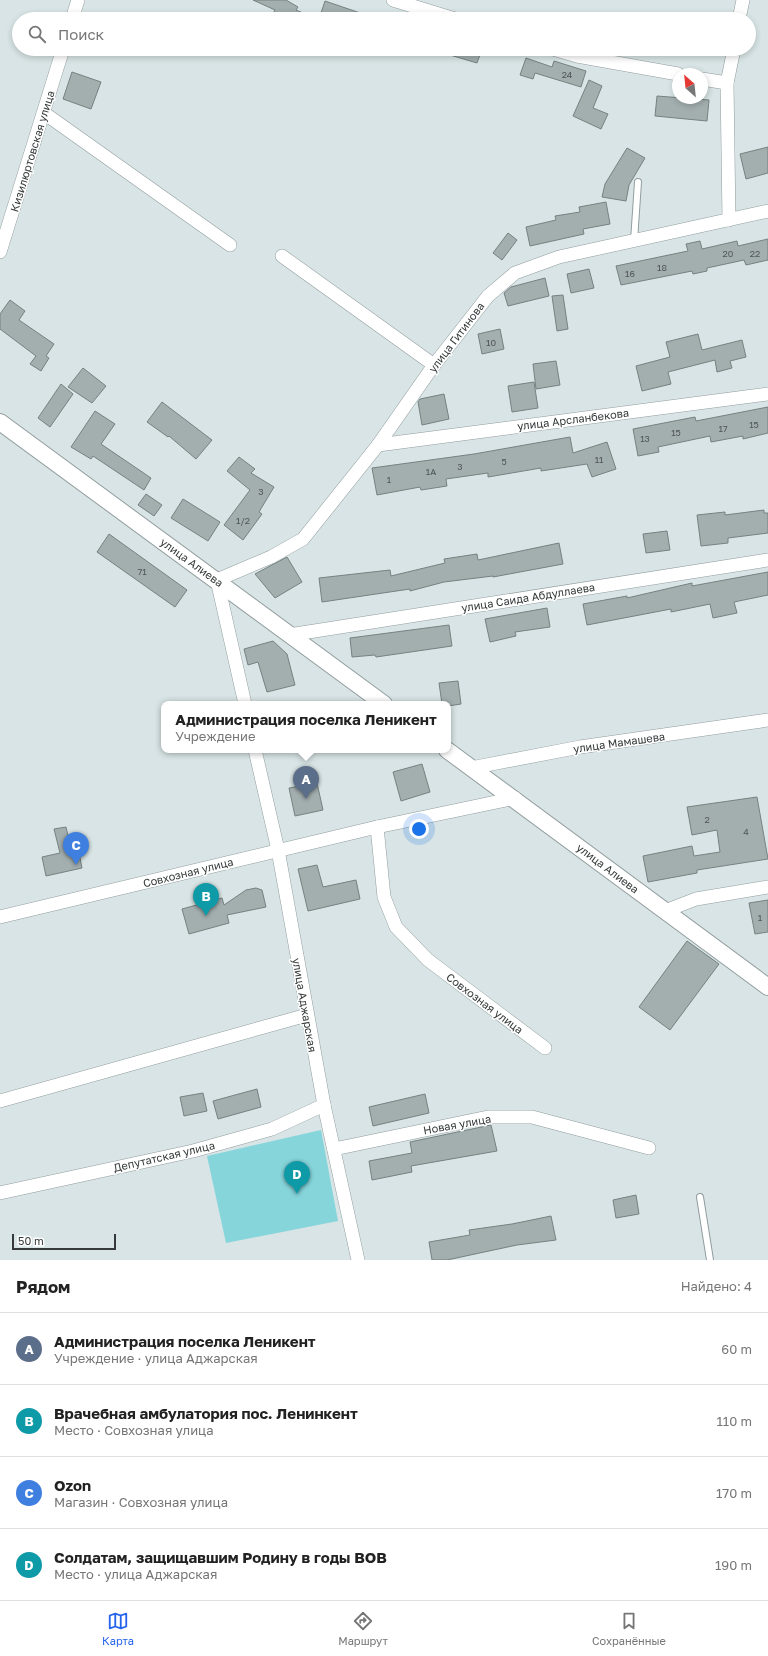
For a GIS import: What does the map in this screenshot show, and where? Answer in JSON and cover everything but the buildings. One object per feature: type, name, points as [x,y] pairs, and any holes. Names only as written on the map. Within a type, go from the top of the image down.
[{"type":"street","points":[[74,12],[78,0]]},
{"type":"street","points":[[393,0],[432,12]]},
{"type":"street","points":[[740,12],[743,0]]},
{"type":"street","name":"Кизилюртовская улица","points":[[0,252],[61,56]]},
{"type":"street","points":[[577,56],[672,73]]},
{"type":"street","points":[[729,220],[727,83],[733,56]]},
{"type":"street","points":[[708,80],[727,83]]},
{"type":"street","points":[[44,113],[230,245]]},
{"type":"street","name":"улица Гитинова","points":[[217,580],[271,557],[303,539],[378,445],[434,365],[488,296],[515,273],[559,257],[768,211]]},
{"type":"street","points":[[282,256],[434,365]]},
{"type":"street","name":"улица Арсланбекова","points":[[378,445],[768,394]]},
{"type":"street","name":"улица Алиева","points":[[0,422],[380,701]]},
{"type":"street","name":"улица Саида Абдуллаева","points":[[289,635],[768,560]]},
{"type":"street","points":[[217,580],[244,701]]},
{"type":"street","name":"улица Мамашева","points":[[471,768],[580,747],[768,720]]},
{"type":"street","name":"улица Аджарская","points":[[256,753],[278,850],[306,1015],[358,1260]]},
{"type":"street","name":"улица Алиева","points":[[451,753],[514,798],[768,987]]},
{"type":"street","name":"Совхозная улица","points":[[0,917],[376,827],[514,798]]},
{"type":"street","name":"Совхозная улица","points":[[376,827],[384,897],[396,927],[428,960],[545,1048]]},
{"type":"street","points":[[665,911],[696,899],[768,887]]},
{"type":"street","points":[[0,1101],[306,1015]]},
{"type":"street","name":"Депутатская улица","points":[[0,1193],[193,1151],[272,1129],[324,1105]]},
{"type":"street","name":"Новая улица","points":[[334,1149],[488,1117],[532,1117],[649,1148]]},
{"type":"lane","points":[[634,241],[638,182]]},
{"type":"lane","points":[[700,1197],[710,1260]]},
{"type":"shaded area","points":[[321,1130],[338,1221],[226,1243],[207,1156]]},
{"type":"place","name":"Администрация поселка Леникент","points":[[306,799]]},
{"type":"place","name":"Ozon","points":[[76,865]]},
{"type":"place","name":"Врачебная амбулатория пос. Ленинкент","points":[[206,916]]},
{"type":"place","name":"Солдатам, защищавшим Родину в годы ВОВ","points":[[297,1194]]}]
